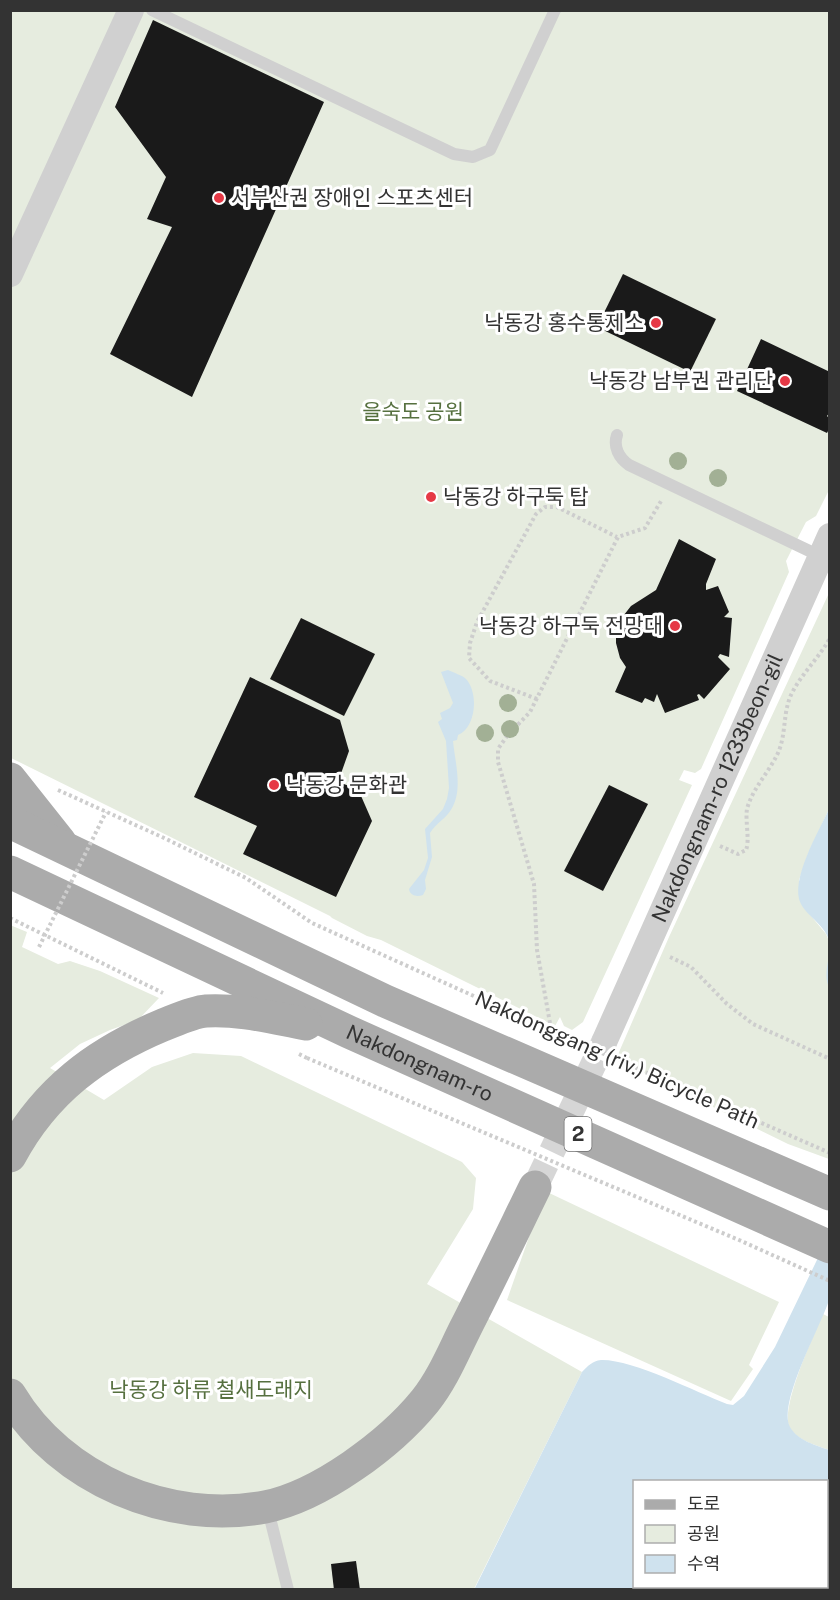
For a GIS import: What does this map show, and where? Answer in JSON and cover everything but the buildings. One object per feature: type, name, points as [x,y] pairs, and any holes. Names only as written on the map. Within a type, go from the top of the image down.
[{"type":"main road","points":[[10,779],[65,848]]},
{"type":"main road","name":"Nakdongnam-ro","points":[[10,822],[385,1001],[826,1193]]},
{"type":"main road","name":"Nakdongnam-ro","points":[[10,872],[349,1032],[818,1242]]},
{"type":"main road","points":[[10,1156],[32,1122],[66,1082],[130,1040],[169,1023],[203,1011],[234,1011],[349,1032]]},
{"type":"main road","points":[[10,1395],[25,1417],[54,1447],[88,1473],[118,1489],[152,1502],[217,1511],[267,1506],[310,1490],[356,1464],[376,1449],[426,1400],[448,1363],[535,1187]]},
{"type":"street","points":[[10,274],[131,10]]},
{"type":"street","name":"Nakdongnam-ro 1233beon-gil","points":[[605,1041],[825,546]]},
{"type":"lane","points":[[152,10],[454,154],[473,157],[490,150],[555,10]]},
{"type":"lane","points":[[618,435],[615,441],[620,458],[629,465],[670,485],[825,546]]},
{"type":"lane","points":[[267,1506],[288,1590]]},
{"type":"path","points":[[537,699],[490,681],[469,658],[470,643],[477,622],[536,514],[545,507],[557,507],[618,537],[645,528],[670,485]]},
{"type":"path","points":[[547,1029],[550,1023],[537,950],[534,884],[498,762],[498,749],[530,712],[618,537]]},
{"type":"path","points":[[698,836],[738,854],[746,850],[748,845],[747,809],[784,738],[786,713],[792,695],[830,638]]},
{"type":"path","name":"Nakdonggang (riv.) Bicycle Path","points":[[56,789],[246,878],[312,923],[404,966],[830,1153]]},
{"type":"path","points":[[39,946],[106,812]]},
{"type":"path","points":[[10,918],[170,996]]},
{"type":"path","points":[[648,945],[691,967],[727,1004],[753,1024],[830,1059]]},
{"type":"path","points":[[307,1058],[739,1240],[830,1281]]},
{"type":"green space","name":"을숙도 공원","points":[[11,11],[829,11],[829,490],[816,516],[806,522],[786,561],[789,572],[701,769],[695,773],[684,770],[679,780],[692,785],[583,1022],[572,1030],[564,1026],[560,1017],[555,1026],[381,940],[367,936],[11,758]]},
{"type":"green space","points":[[829,593],[829,809],[808,854],[799,880],[802,905],[826,934],[829,941],[829,1159],[788,1144],[616,1059],[669,937]]},
{"type":"green space","name":"낙동강 하류 철새도래지","points":[[10,925],[27,932],[22,947],[58,964],[70,961],[100,971],[159,998],[138,1020],[80,1044],[50,1068],[104,1100],[152,1067],[193,1053],[241,1056],[462,1162],[476,1178],[473,1209],[427,1284],[582,1372],[474,1589],[11,1589]]},
{"type":"green space","points":[[545,1191],[779,1302],[749,1365],[753,1369],[731,1401],[507,1300]]},
{"type":"green space","points":[[823,1314],[829,1317],[829,1450],[798,1436],[790,1428],[788,1419],[793,1389]]},
{"type":"water","points":[[448,670],[466,679],[470,685],[474,710],[469,725],[458,735],[457,740],[453,741],[458,784],[455,801],[450,812],[430,833],[432,857],[425,880],[426,889],[423,895],[416,896],[412,895],[409,889],[424,870],[428,858],[425,829],[443,809],[449,788],[446,741],[438,722],[442,719],[440,713],[450,708],[453,703],[441,672]]},
{"type":"water","points":[[829,809],[829,941],[821,926],[801,904],[798,894],[807,856]]},
{"type":"water","points":[[829,955],[829,987],[826,976]]},
{"type":"water","points":[[829,1235],[831,1278],[829,1300],[795,1384],[789,1401],[788,1416],[793,1432],[808,1442],[829,1450],[829,1589],[474,1590],[582,1372],[590,1364],[601,1360],[629,1365],[727,1404],[733,1405],[744,1396],[775,1347]]},
{"type":"tunnel","points":[[535,1187],[605,1040]]},
{"type":"place","name":"서부산권 장애인 스포츠센터","points":[[219,198]]},
{"type":"place","name":"낙동강 홍수통제소","points":[[656,323]]},
{"type":"place","name":"낙동강 남부권 관리단","points":[[785,381]]},
{"type":"place","name":"낙동강 하구둑 탑","points":[[431,497]]},
{"type":"place","name":"낙동강 하구둑 전망대","points":[[675,626]]},
{"type":"place","name":"낙동강 문화관","points":[[274,785]]}]
